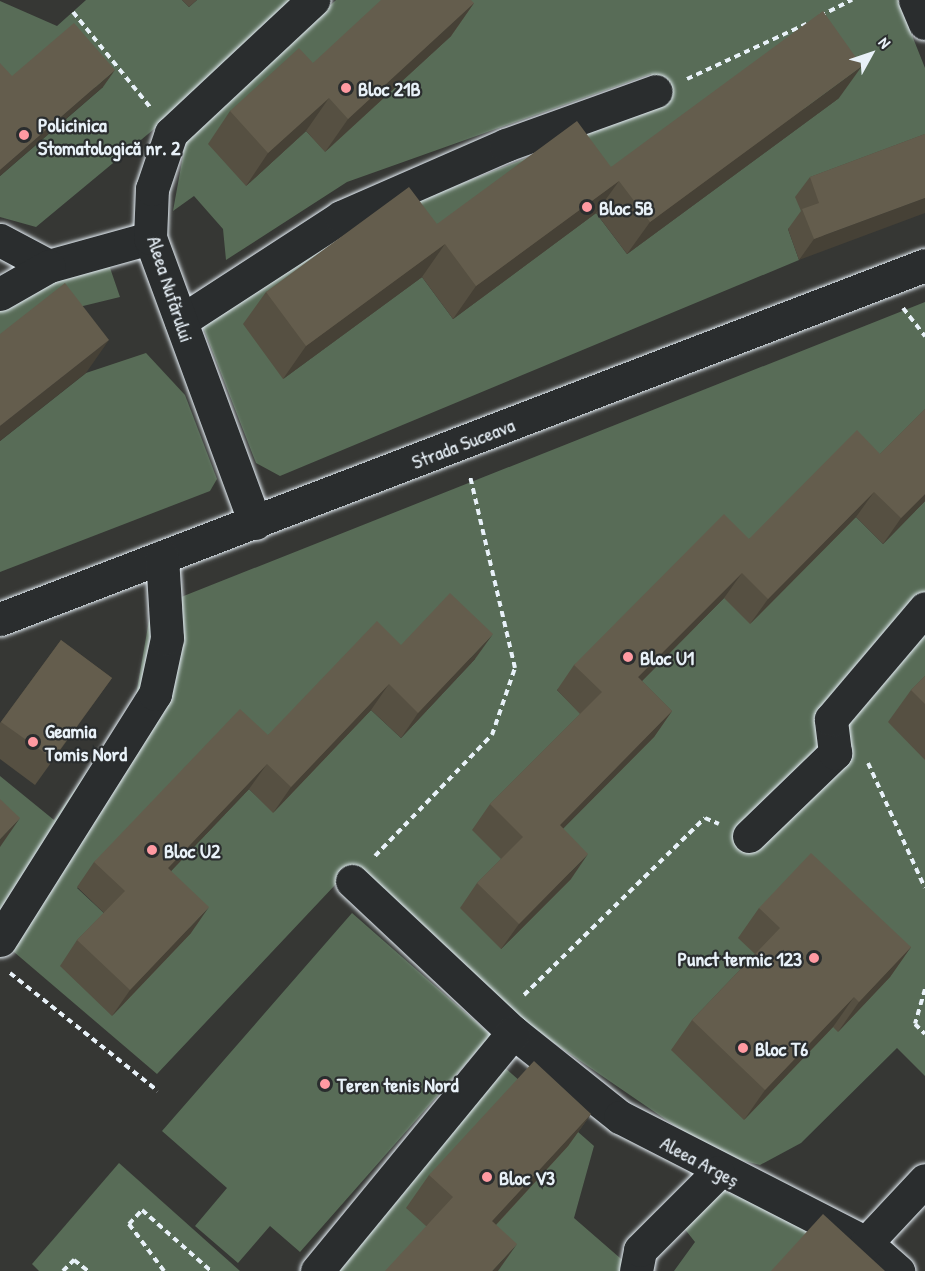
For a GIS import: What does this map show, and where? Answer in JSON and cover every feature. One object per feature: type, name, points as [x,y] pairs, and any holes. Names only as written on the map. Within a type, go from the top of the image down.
[{"type":"street","name":"Aleea Nufărului","points":[[255,523],[150,238],[152,189],[171,133],[313,0]]},
{"type":"street","points":[[181,321],[341,217],[506,145],[656,91]]},
{"type":"street","points":[[0,294],[49,266],[150,238]]},
{"type":"street","points":[[0,240],[49,266]]},
{"type":"street","name":"Strada Suceava","points":[[0,618],[255,523],[925,265]]},
{"type":"street","points":[[0,940],[155,694],[167,639],[162,557]]},
{"type":"street","points":[[748,836],[835,753],[831,719],[925,608]]},
{"type":"street","name":"Aleea Argeș","points":[[352,881],[506,1025],[620,1117],[718,1172],[866,1243],[898,1271]]},
{"type":"street","points":[[317,1271],[506,1025]]},
{"type":"street","points":[[636,1271],[640,1250],[718,1172]]},
{"type":"street","points":[[866,1243],[925,1180]]},
{"type":"path","points":[[656,91],[727,64],[852,0]]},
{"type":"path","points":[[73,12],[171,133]]},
{"type":"path","points":[[899,305],[925,336]]},
{"type":"path","points":[[352,881],[492,735],[515,668],[469,474]]},
{"type":"path","points":[[831,719],[865,757],[925,888]]},
{"type":"path","points":[[506,1025],[705,818],[748,836]]},
{"type":"path","points":[[0,965],[158,1091]]},
{"type":"path","points":[[925,989],[915,1024],[925,1034]]},
{"type":"path","points":[[164,1271],[129,1224],[142,1210],[211,1271]]},
{"type":"path","points":[[63,1271],[74,1260],[88,1271]]},
{"type":"green space","points":[[86,0],[182,0],[189,7],[197,0],[296,0],[171,115],[36,227],[0,217],[0,176],[103,87],[0,93],[0,1],[57,26]]},
{"type":"green space","points":[[336,0],[394,0],[246,186],[306,131],[325,151],[451,36],[419,0],[898,0],[925,68],[925,149],[788,229],[799,260],[280,476],[256,463],[201,322],[348,228],[659,106],[651,74],[347,182],[226,260],[223,229],[194,196],[173,211],[186,139]],"holes":[[[839,98],[627,254],[596,213],[453,319],[422,277],[283,379],[414,257],[588,200]]]},
{"type":"green space","points":[[108,262],[120,297],[42,316],[0,349],[0,304],[41,280]]},
{"type":"green space","points":[[925,302],[925,444],[732,565],[557,690],[584,717],[473,830],[505,862],[501,949],[570,879],[542,850],[620,703],[724,598],[856,517],[883,544],[925,501],[925,1076],[897,1048],[801,1143],[760,1165],[716,1154],[516,1017],[352,867],[157,1074],[0,940],[0,776],[54,820],[135,701],[151,609]],"holes":[[[475,659],[401,738],[371,710],[273,812],[249,789],[150,893],[107,916],[77,888],[383,670]]]},
{"type":"green space","points":[[146,353],[185,395],[217,479],[210,491],[0,572],[0,441],[86,373]]},
{"type":"green space","name":"Teren tenis Nord","points":[[352,913],[491,1035],[300,1252],[270,1226],[238,1263],[195,1226],[227,1188],[162,1131]]},
{"type":"green space","points":[[503,1066],[594,1146],[574,1218],[635,1271],[488,1271],[430,1230],[392,1271],[337,1271]]},
{"type":"green space","points":[[119,1163],[240,1271],[39,1271],[32,1264]]},
{"type":"green space","points":[[707,1182],[862,1253],[780,1271],[674,1271],[695,1242],[676,1218]]},
{"type":"building","name":"Bloc 21B","points":[[381,0],[471,0],[474,3],[348,119],[329,98],[268,153],[230,111],[299,48],[313,63]]},
{"type":"building","name":"Bloc 5B","points":[[823,11],[862,66],[650,222],[619,181],[476,286],[445,244],[306,346],[266,292],[409,187],[437,224],[577,121],[611,167]]},
{"type":"building","name":"Policinica Stomatologică nr. 2","points":[[74,23],[115,70],[0,170],[0,63],[12,76]]},
{"type":"building","points":[[925,134],[925,198],[814,239],[802,209],[819,203],[810,177]]},
{"type":"building","points":[[65,283],[109,340],[0,426],[0,334]]},
{"type":"building","name":"Bloc U1","points":[[925,409],[925,494],[901,518],[874,492],[768,599],[742,573],[638,677],[672,711],[560,825],[588,854],[519,924],[477,883],[523,837],[490,804],[602,692],[574,665],[724,514],[749,539],[857,430],[880,454]]},
{"type":"building","name":"Bloc U2","points":[[450,593],[493,634],[418,713],[389,684],[291,787],[267,764],[168,868],[209,907],[130,990],[77,940],[125,891],[94,862],[240,709],[268,735],[377,621],[401,645]]},
{"type":"building","name":"Geamia Tomis Nord","points":[[61,640],[112,678],[53,759],[1,722]]},
{"type":"building","points":[[925,676],[925,704],[911,690]]},
{"type":"building","points":[[0,799],[20,818],[0,839]]},
{"type":"building","points":[[811,853],[911,947],[859,1002],[854,997],[765,1090],[692,1020],[780,928],[759,908]]},
{"type":"building","name":"Bloc V3","points":[[534,1061],[591,1114],[492,1221],[517,1244],[492,1271],[385,1271],[453,1197],[429,1175]]},
{"type":"building","points":[[823,1214],[885,1271],[771,1271]]},
{"type":"place","name":"Bloc 21B","points":[[346,88]]},
{"type":"place","name":"Policinica Stomatologică nr. 2","points":[[24,135]]},
{"type":"place","name":"Bloc 5B","points":[[587,207]]},
{"type":"place","name":"Bloc U1","points":[[628,657]]},
{"type":"place","name":"Geamia Tomis Nord","points":[[33,742]]},
{"type":"place","name":"Bloc U2","points":[[152,850]]},
{"type":"place","name":"Punct termic 123","points":[[814,958]]},
{"type":"place","name":"Bloc T6","points":[[743,1048]]},
{"type":"place","name":"Teren tenis Nord","points":[[325,1084]]},
{"type":"place","name":"Bloc V3","points":[[487,1177]]}]
